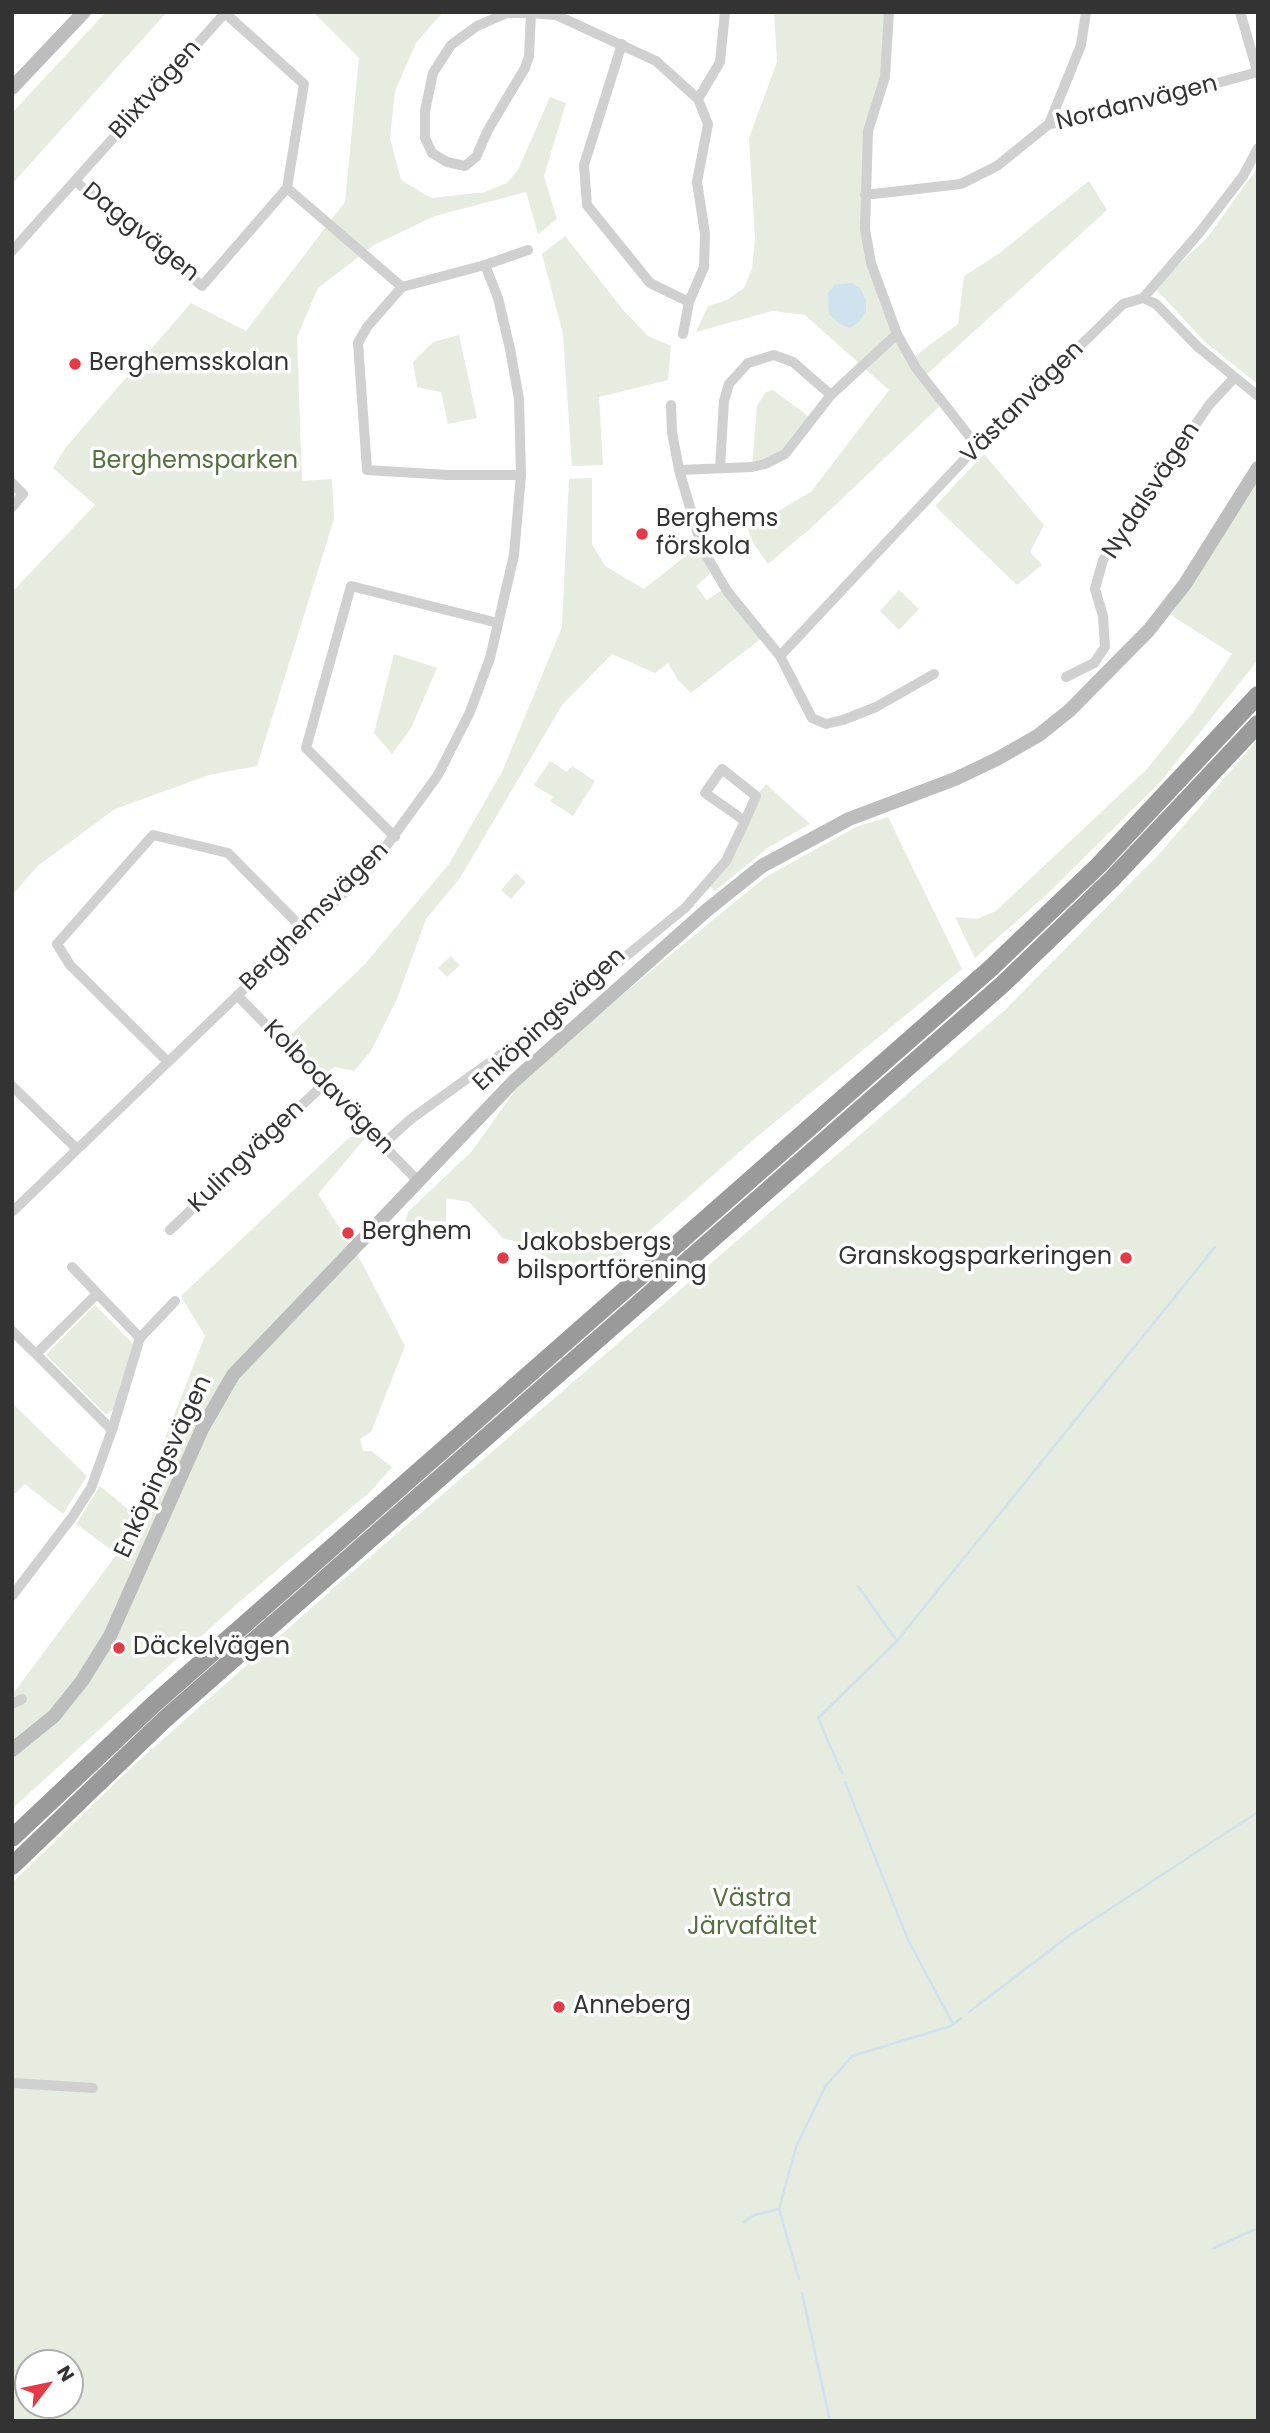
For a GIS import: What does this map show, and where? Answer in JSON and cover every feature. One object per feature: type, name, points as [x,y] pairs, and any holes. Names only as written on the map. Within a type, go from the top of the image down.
[{"type":"highway","points":[[12,1838],[154,1704],[990,968],[1099,865],[1258,695]]},
{"type":"highway","points":[[12,1866],[165,1719],[1003,984],[1112,879],[1258,724]]},
{"type":"street","points":[[12,88],[84,12]]},
{"type":"street","points":[[698,99],[720,62],[725,12]]},
{"type":"street","points":[[889,12],[886,76],[868,131],[864,229],[871,263],[897,334],[916,368],[977,446]]},
{"type":"street","points":[[1049,124],[1081,44],[1086,12]]},
{"type":"street","points":[[1240,12],[1258,73]]},
{"type":"street","name":"Blixtvägen","points":[[12,251],[225,13],[304,84],[287,188]]},
{"type":"street","points":[[531,13],[529,56],[525,68],[488,130],[477,157],[465,166],[447,162],[432,153],[425,138],[425,111],[433,73],[452,45],[477,26],[507,13],[531,13],[556,13],[656,61],[698,99],[709,131],[696,182],[705,234],[704,267],[689,302],[683,334]]},
{"type":"street","points":[[622,44],[584,165],[587,205],[650,284],[689,302]]},
{"type":"street","name":"Nordanvägen","points":[[865,195],[961,184],[997,166],[1049,124],[1081,120],[1258,73]]},
{"type":"street","name":"Västanvägen","points":[[780,656],[977,446],[1123,304],[1143,298],[1200,232],[1243,176],[1258,148]]},
{"type":"street","name":"Daggvägen","points":[[75,181],[202,286],[287,188]]},
{"type":"street","points":[[287,188],[402,287]]},
{"type":"street","points":[[521,475],[447,475],[367,470],[358,343],[367,327],[402,287],[485,265],[528,250]]},
{"type":"street","name":"Berghemsvägen","points":[[12,1212],[370,867],[395,837],[438,775],[470,712],[491,658],[514,555],[521,475],[519,399],[498,298],[485,265]]},
{"type":"street","points":[[1143,298],[1156,304],[1234,378],[1258,396]]},
{"type":"street","points":[[679,470],[765,464],[785,454],[831,395],[897,334]]},
{"type":"street","points":[[720,468],[724,401],[729,384],[748,363],[774,355],[793,362],[831,395]]},
{"type":"street","name":"Nydalsvägen","points":[[1066,677],[1094,663],[1105,647],[1103,616],[1095,589],[1103,560],[1209,405],[1234,378]]},
{"type":"street","points":[[671,405],[672,432],[679,470],[702,548],[714,571],[780,656],[812,719],[826,724],[876,707],[934,674]]},
{"type":"street","name":"Enköpingsvägen","points":[[12,1750],[54,1716],[82,1681],[110,1636],[202,1429],[233,1375],[514,1081],[707,910],[762,866],[849,819],[955,779],[997,759],[1039,735],[1070,710],[1149,630],[1178,593],[1258,468]]},
{"type":"street","points":[[12,482],[23,494],[12,507]]},
{"type":"street","points":[[395,837],[306,748],[351,586],[498,623]]},
{"type":"street","points":[[383,1144],[411,1119],[543,1024],[685,908],[726,861],[745,821],[756,796],[722,769],[705,793],[745,821]]},
{"type":"street","points":[[168,1062],[70,965],[57,944],[153,835],[228,853],[304,930]]},
{"type":"street","name":"Kolbodavägen","points":[[237,995],[419,1182]]},
{"type":"street","name":"Kulingvägen","points":[[170,1230],[324,1084]]},
{"type":"street","points":[[12,1086],[77,1149]]},
{"type":"street","points":[[72,1267],[140,1338]]},
{"type":"street","points":[[36,1354],[97,1294]]},
{"type":"street","points":[[12,1596],[91,1488],[140,1338],[175,1301]]},
{"type":"street","points":[[12,1331],[112,1430]]},
{"type":"street","points":[[12,2082],[93,2088]]},
{"type":"green space","points":[[106,12],[167,12],[12,184],[12,113]]},
{"type":"green space","name":"Berghemsparken","points":[[313,12],[443,12],[416,43],[395,91],[390,138],[401,180],[431,198],[485,192],[507,183],[518,170],[550,97],[566,103],[544,176],[557,219],[538,234],[526,192],[435,216],[374,245],[318,288],[297,337],[302,481],[332,479],[334,519],[257,766],[209,775],[115,809],[39,865],[12,895],[12,592],[95,505],[53,468],[66,447],[191,303],[246,331],[345,202],[359,58]]},
{"type":"green space","points":[[774,12],[889,12],[885,77],[868,132],[865,195],[871,263],[911,359],[958,324],[964,276],[997,255],[1089,181],[1107,210],[924,377],[944,402],[812,527],[768,564],[753,543],[744,519],[778,511],[811,492],[889,390],[805,315],[772,311],[696,332],[708,306],[727,300],[744,288],[752,269],[755,239],[749,138],[777,62]]},
{"type":"green space","points":[[1258,167],[1258,384],[1206,343],[1154,287],[1207,238]]},
{"type":"green space","points":[[565,236],[624,311],[648,336],[671,346],[668,380],[599,397],[603,465],[572,466],[563,334],[542,254]]},
{"type":"green space","points":[[459,335],[477,418],[448,424],[441,392],[417,387],[413,362],[433,342]]},
{"type":"green space","points":[[773,390],[812,419],[785,454],[752,467],[757,406],[766,392]]},
{"type":"green space","points":[[984,454],[1044,525],[1030,552],[1042,565],[1017,585],[935,506]]},
{"type":"green space","points":[[592,478],[592,544],[605,566],[644,589],[697,547],[711,573],[696,586],[707,600],[725,588],[763,637],[691,693],[678,680],[668,663],[655,673],[612,654],[562,705],[460,878],[426,919],[397,999],[371,1051],[354,1071],[335,1067],[323,1075],[287,1038],[365,964],[449,864],[502,772],[562,627],[569,479]]},
{"type":"green space","points":[[1258,482],[1258,660],[1161,781],[1045,896],[975,958],[955,917],[977,919],[996,911],[1147,769],[1194,711],[1232,654],[1171,615]]},
{"type":"green space","points":[[899,590],[919,609],[899,630],[880,611]]},
{"type":"green space","points":[[394,654],[437,668],[411,728],[392,754],[374,733]]},
{"type":"green space","name":"Västra Järvafältet","points":[[1258,739],[1258,2421],[12,2421],[12,1883],[134,1765],[335,1587],[1005,1010],[1161,852]]},
{"type":"green space","points":[[550,761],[567,772],[572,766],[595,781],[573,816],[550,801],[553,797],[534,785]]},
{"type":"green space","points":[[766,784],[810,824],[769,847],[715,891],[707,883],[726,861],[756,796]]},
{"type":"green space","points":[[888,817],[962,969],[753,1140],[621,1256],[563,1267],[521,1243],[503,1238],[469,1202],[446,1198],[446,1222],[421,1220],[407,1235],[403,1230],[408,1212],[472,1151],[519,1085],[594,1018],[764,878],[856,827]]},
{"type":"green space","points":[[516,873],[526,882],[511,899],[501,890]]},
{"type":"green space","points":[[451,956],[460,965],[447,977],[438,968]]},
{"type":"green space","points":[[350,1137],[366,1137],[318,1194],[362,1263],[405,1346],[371,1432],[360,1439],[363,1451],[371,1451],[392,1467],[371,1491],[239,1602],[12,1809],[12,1711],[16,1707],[12,1695],[117,1554],[76,1524],[100,1486],[135,1515],[205,1336],[181,1296]]},
{"type":"green space","points":[[95,1305],[134,1345],[115,1408],[106,1415],[46,1355]]},
{"type":"green space","points":[[12,1403],[87,1476],[63,1514],[25,1484],[12,1496]]},
{"type":"water","points":[[851,283],[860,288],[866,300],[866,311],[859,322],[850,328],[840,324],[829,314],[828,293],[835,285]]},
{"type":"waterway","points":[[897,1641],[1215,1247]]},
{"type":"waterway","points":[[842,1773],[818,1718],[897,1641],[858,1586]]},
{"type":"waterway","points":[[845,1782],[908,1940],[953,2024]]},
{"type":"waterway","points":[[969,2012],[1070,1935],[1258,1812]]},
{"type":"waterway","points":[[799,2279],[779,2209],[796,2147],[825,2087],[852,2056],[951,2026],[961,2018]]},
{"type":"waterway","points":[[744,2222],[754,2215],[779,2209]]},
{"type":"waterway","points":[[1214,2248],[1258,2228]]},
{"type":"waterway","points":[[802,2293],[830,2421]]},
{"type":"place","name":"Berghemsskolan","points":[[75,364]]},
{"type":"place","name":"Berghems förskola","points":[[642,534]]},
{"type":"place","name":"Berghem","points":[[348,1233]]},
{"type":"place","name":"Jakobsbergs bilsportförening","points":[[503,1258]]},
{"type":"place","name":"Granskogsparkeringen","points":[[1126,1258]]},
{"type":"place","name":"Däckelvägen","points":[[119,1648]]},
{"type":"place","name":"Anneberg","points":[[559,2007]]}]
